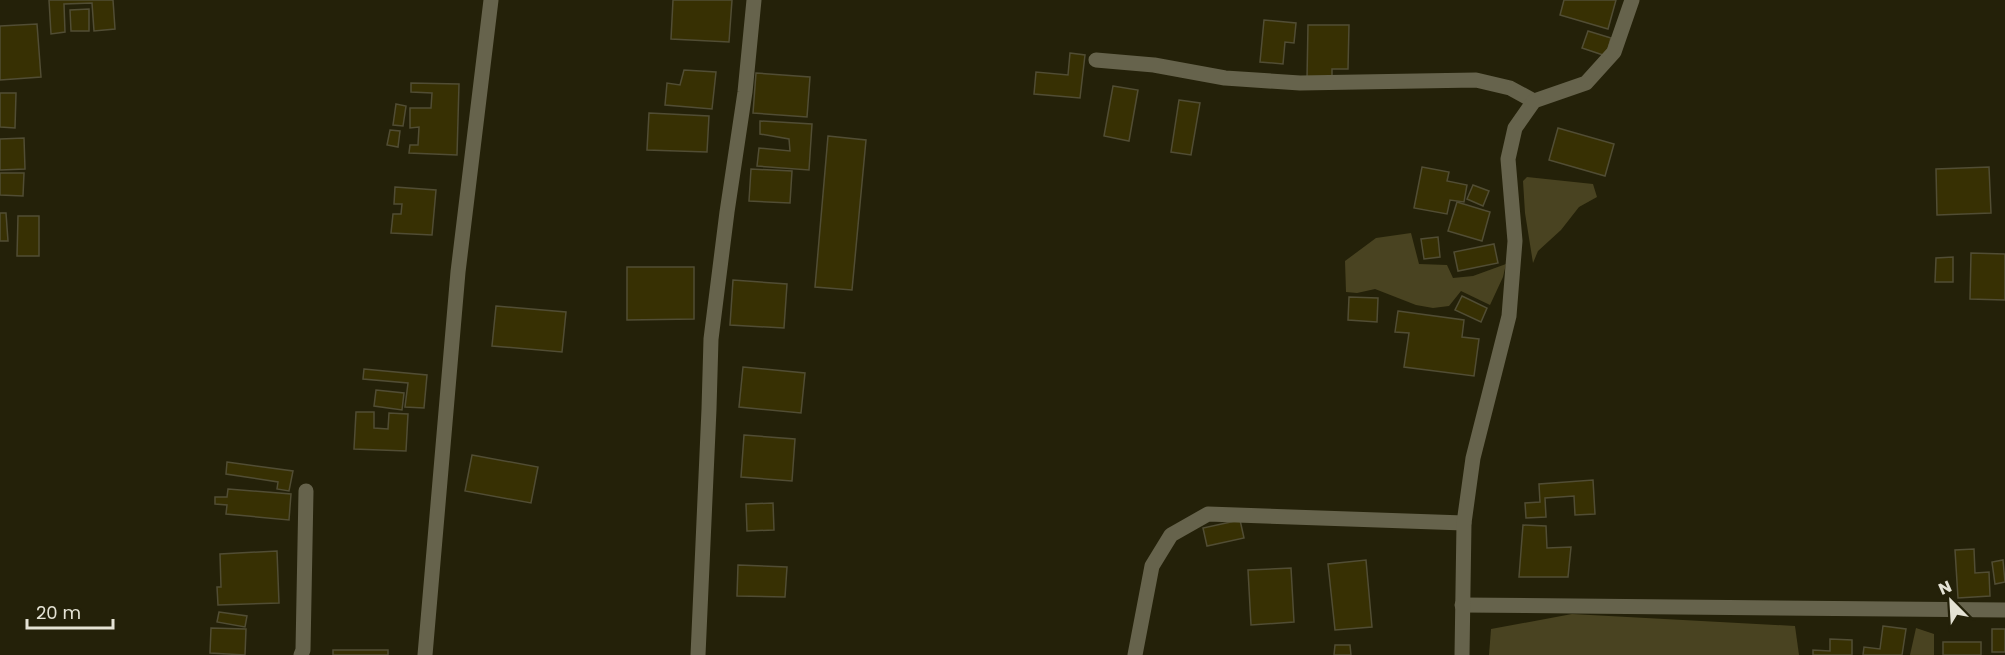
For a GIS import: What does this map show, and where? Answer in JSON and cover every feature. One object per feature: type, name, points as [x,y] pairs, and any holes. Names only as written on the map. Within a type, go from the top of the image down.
[{"type":"street","points":[[424,655],[458,272],[491,0]]},
{"type":"street","points":[[698,655],[711,339],[745,92],[754,0]]},
{"type":"street","points":[[1462,655],[1464,524],[1473,458],[1509,316],[1515,241],[1508,159],[1515,128],[1534,101],[1586,82],[1614,52],[1632,0]]},
{"type":"street","points":[[1096,60],[1155,65],[1225,78],[1300,83],[1476,80],[1510,88],[1534,101]]},
{"type":"street","points":[[301,655],[303,650],[306,491]]},
{"type":"street","points":[[1135,655],[1152,566],[1171,535],[1208,514],[1464,524]]},
{"type":"street","points":[[1462,605],[2005,610]]},
{"type":"shaded area","points":[[1527,177],[1593,184],[1597,197],[1579,207],[1561,230],[1538,251],[1533,263],[1525,213],[1523,181]]},
{"type":"shaded area","points":[[1411,233],[1419,264],[1447,265],[1453,278],[1473,276],[1506,264],[1503,277],[1490,305],[1461,291],[1449,306],[1433,308],[1416,305],[1375,289],[1357,293],[1346,292],[1345,261],[1376,238]]},
{"type":"shaded area","points":[[1572,614],[1795,626],[1799,655],[1489,655],[1491,629]]},
{"type":"shaded area","points":[[1916,628],[1934,634],[1934,655],[1910,655]]},
{"type":"building","points":[[49,0],[113,0],[115,29],[94,31],[92,3],[64,4],[65,32],[51,34]]},
{"type":"building","points":[[673,0],[732,0],[729,42],[671,39]]},
{"type":"building","points":[[1564,0],[1616,0],[1608,29],[1560,15]]},
{"type":"building","points":[[89,9],[89,31],[71,31],[70,10]]},
{"type":"building","points":[[1264,20],[1296,23],[1294,43],[1285,42],[1283,64],[1260,62]]},
{"type":"building","points":[[37,24],[41,77],[0,80],[0,26]]},
{"type":"building","points":[[1308,25],[1349,25],[1348,69],[1332,69],[1332,79],[1307,79]]},
{"type":"building","points":[[1588,31],[1611,38],[1606,56],[1582,48]]},
{"type":"building","points":[[1070,53],[1085,55],[1080,98],[1034,94],[1036,72],[1068,75]]},
{"type":"building","points":[[684,70],[716,72],[712,109],[665,105],[667,83],[680,85]]},
{"type":"building","points":[[756,73],[810,77],[807,117],[753,113]]},
{"type":"building","points":[[411,83],[459,84],[457,155],[409,153],[410,145],[418,145],[419,127],[410,128],[410,108],[431,108],[432,93],[411,92]]},
{"type":"building","points":[[1113,86],[1138,90],[1129,141],[1104,136]]},
{"type":"building","points":[[0,93],[16,93],[15,128],[0,127]]},
{"type":"building","points":[[1179,100],[1200,103],[1191,155],[1171,152]]},
{"type":"building","points":[[396,104],[406,106],[403,126],[393,125]]},
{"type":"building","points":[[649,113],[709,116],[707,152],[647,150]]},
{"type":"building","points":[[760,121],[812,124],[809,170],[757,166],[759,148],[790,151],[789,139],[760,134]]},
{"type":"building","points":[[1558,128],[1614,144],[1605,176],[1549,160]]},
{"type":"building","points":[[390,130],[400,131],[398,147],[387,145]]},
{"type":"building","points":[[828,136],[866,140],[852,290],[815,287]]},
{"type":"building","points":[[24,138],[25,169],[0,170],[0,139]]},
{"type":"building","points":[[1422,167],[1449,172],[1447,181],[1467,185],[1464,202],[1450,200],[1447,214],[1414,208]]},
{"type":"building","points":[[1989,167],[1991,213],[1937,215],[1936,169]]},
{"type":"building","points":[[751,169],[792,171],[790,203],[749,201]]},
{"type":"building","points":[[0,173],[24,173],[23,196],[0,195]]},
{"type":"building","points":[[1473,185],[1489,191],[1483,206],[1467,199]]},
{"type":"building","points":[[395,187],[436,190],[432,235],[391,233],[393,214],[401,214],[402,204],[394,204]]},
{"type":"building","points":[[1457,202],[1490,212],[1482,241],[1448,231]]},
{"type":"building","points":[[0,213],[6,213],[8,241],[0,241]]},
{"type":"building","points":[[18,216],[39,216],[39,256],[17,256]]},
{"type":"building","points":[[1438,237],[1440,257],[1424,259],[1421,239]]},
{"type":"building","points":[[1494,244],[1498,263],[1458,271],[1454,252]]},
{"type":"building","points":[[1971,253],[2005,254],[2005,300],[1970,299]]},
{"type":"building","points":[[1953,257],[1953,282],[1935,282],[1936,258]]},
{"type":"building","points":[[627,267],[694,267],[694,319],[627,320]]},
{"type":"building","points":[[733,280],[787,284],[784,328],[730,325]]},
{"type":"building","points":[[1462,296],[1487,308],[1481,322],[1455,310]]},
{"type":"building","points":[[1349,297],[1378,298],[1377,322],[1348,320]]},
{"type":"building","points":[[496,306],[566,312],[562,352],[492,346]]},
{"type":"building","points":[[1398,311],[1464,320],[1462,337],[1479,339],[1474,376],[1404,367],[1409,333],[1395,332]]},
{"type":"building","points":[[743,367],[805,373],[801,413],[739,407]]},
{"type":"building","points":[[364,369],[427,375],[424,408],[405,407],[408,383],[363,379]]},
{"type":"building","points":[[376,390],[404,393],[402,410],[374,406]]},
{"type":"building","points":[[356,412],[374,412],[374,428],[388,429],[389,413],[408,414],[406,451],[354,449]]},
{"type":"building","points":[[744,435],[795,439],[792,481],[741,477]]},
{"type":"building","points":[[472,455],[538,467],[531,503],[465,491]]},
{"type":"building","points":[[227,462],[293,471],[289,491],[277,489],[278,482],[226,474]]},
{"type":"building","points":[[1593,480],[1595,514],[1575,515],[1574,496],[1545,498],[1546,517],[1526,518],[1525,503],[1540,502],[1539,484]]},
{"type":"building","points":[[228,489],[291,494],[289,520],[226,514],[227,505],[215,504],[215,497],[227,497]]},
{"type":"building","points":[[773,503],[774,530],[747,531],[746,504]]},
{"type":"building","points":[[1240,520],[1244,538],[1207,546],[1203,528]]},
{"type":"building","points":[[1523,525],[1546,526],[1547,548],[1571,547],[1568,577],[1519,577]]},
{"type":"building","points":[[1974,549],[1975,573],[1989,572],[1990,596],[1958,598],[1955,550]]},
{"type":"building","points":[[277,551],[279,603],[218,605],[217,587],[221,587],[220,554]]},
{"type":"building","points":[[1366,560],[1372,627],[1335,630],[1328,564]]},
{"type":"building","points":[[2003,560],[2005,582],[1995,584],[1992,562]]},
{"type":"building","points":[[738,565],[787,567],[785,597],[737,596]]},
{"type":"building","points":[[1291,568],[1294,622],[1251,625],[1248,570]]},
{"type":"building","points":[[219,612],[247,616],[245,627],[217,622]]},
{"type":"building","points":[[1883,626],[1906,629],[1902,655],[1863,655],[1864,647],[1880,649]]},
{"type":"building","points":[[211,628],[246,629],[245,655],[210,653]]},
{"type":"building","points":[[1992,629],[2005,629],[2005,652],[1992,652]]},
{"type":"building","points":[[1830,639],[1852,640],[1852,655],[1813,655],[1813,650],[1830,651]]},
{"type":"building","points":[[1943,642],[1981,642],[1981,655],[1943,655]]},
{"type":"building","points":[[1335,645],[1350,645],[1351,655],[1334,655]]},
{"type":"building","points":[[333,650],[388,650],[388,655],[333,655]]}]
